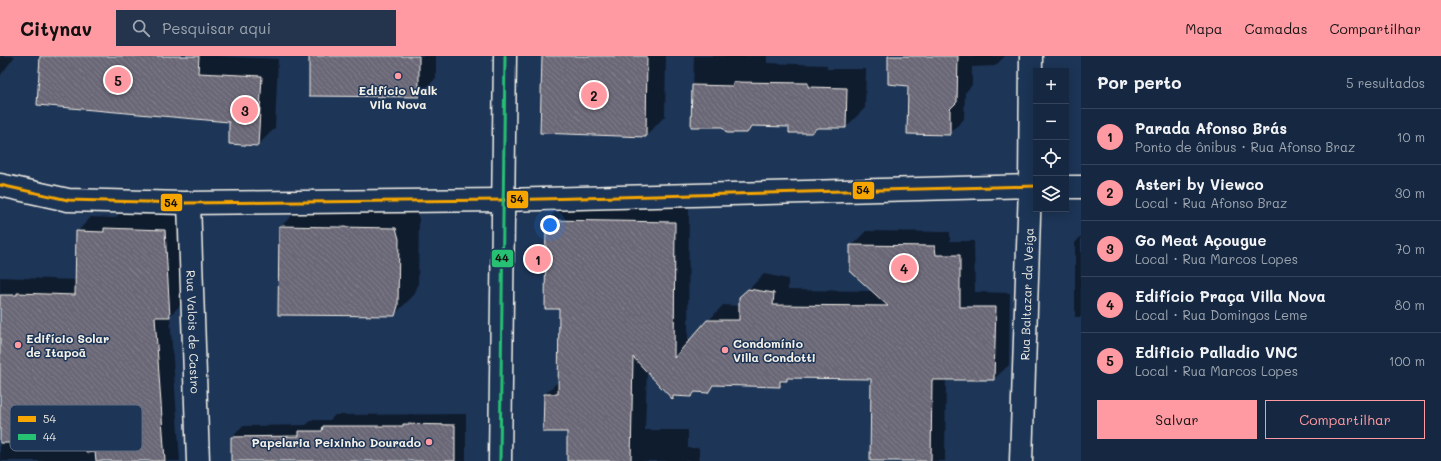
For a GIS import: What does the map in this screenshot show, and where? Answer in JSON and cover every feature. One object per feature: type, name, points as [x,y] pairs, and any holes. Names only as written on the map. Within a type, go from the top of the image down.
[{"type":"street","points":[[500,461],[505,56]]},
{"type":"street","name":"Rua Baltazar da Veiga","points":[[1021,461],[1033,186],[1031,56]]},
{"type":"street","points":[[0,186],[68,200],[189,203],[503,200],[1033,186]]},
{"type":"street","points":[[1069,187],[1081,187]]},
{"type":"street","name":"Rua Valois de Castro","points":[[189,203],[198,461]]},
{"type":"building","points":[[40,56],[199,56],[198,73],[262,76],[258,146],[229,144],[229,122],[37,105]]},
{"type":"building","points":[[309,56],[419,56],[419,97],[309,96]]},
{"type":"building","points":[[542,56],[647,56],[646,137],[540,133]]},
{"type":"building","points":[[888,56],[958,56],[957,102],[950,109],[950,135],[907,134],[908,86],[888,84]]},
{"type":"building","points":[[733,82],[808,83],[808,87],[847,88],[846,128],[817,128],[811,133],[789,133],[789,127],[752,126],[747,133],[727,133],[722,127],[691,127],[692,85],[733,86]]},
{"type":"building","points":[[546,220],[675,222],[674,358],[707,320],[739,320],[739,297],[748,289],[774,293],[773,305],[888,306],[850,271],[850,245],[935,246],[936,255],[960,255],[960,307],[996,307],[994,380],[932,380],[931,461],[870,461],[871,379],[787,378],[787,381],[780,381],[780,387],[713,385],[708,393],[695,392],[691,397],[673,396],[673,400],[633,357],[631,461],[567,461],[567,432],[543,432],[544,394],[558,394],[559,309],[545,309]]},
{"type":"building","points":[[279,226],[396,228],[399,239],[398,306],[395,316],[278,315]]},
{"type":"building","points":[[104,228],[165,230],[170,317],[155,317],[165,461],[96,461],[95,452],[86,453],[86,451],[142,451],[142,405],[10,405],[10,443],[0,443],[0,295],[17,295],[17,293],[75,295],[76,231],[104,232]]},
{"type":"building","points":[[403,424],[455,425],[455,461],[231,461],[231,437],[299,436],[299,431],[322,431],[323,426],[403,426]]},
{"type":"transit line","name":"44","points":[[500,461],[505,56]]},
{"type":"transit line","name":"54","points":[[0,185],[68,200],[184,203],[503,200],[1033,186]]},
{"type":"place","name":"Edifício Walk Vila Nova","points":[[398,76]]},
{"type":"place","name":"Edificio Palladio VNC","points":[[118,80]]},
{"type":"place","name":"Asteri by Viewco","points":[[594,95]]},
{"type":"place","name":"Go Meat Açougue","points":[[245,110]]},
{"type":"place","name":"Parada Afonso Brás","points":[[538,259]]},
{"type":"place","name":"Edifício Praça Villa Nova","points":[[904,268]]},
{"type":"place","name":"Edifício Solar de Itapoã","points":[[18,345]]},
{"type":"place","name":"Condomínio Villa Condotti","points":[[725,350]]},
{"type":"place","name":"Papelaria Peixinho Dourado","points":[[429,442]]}]
